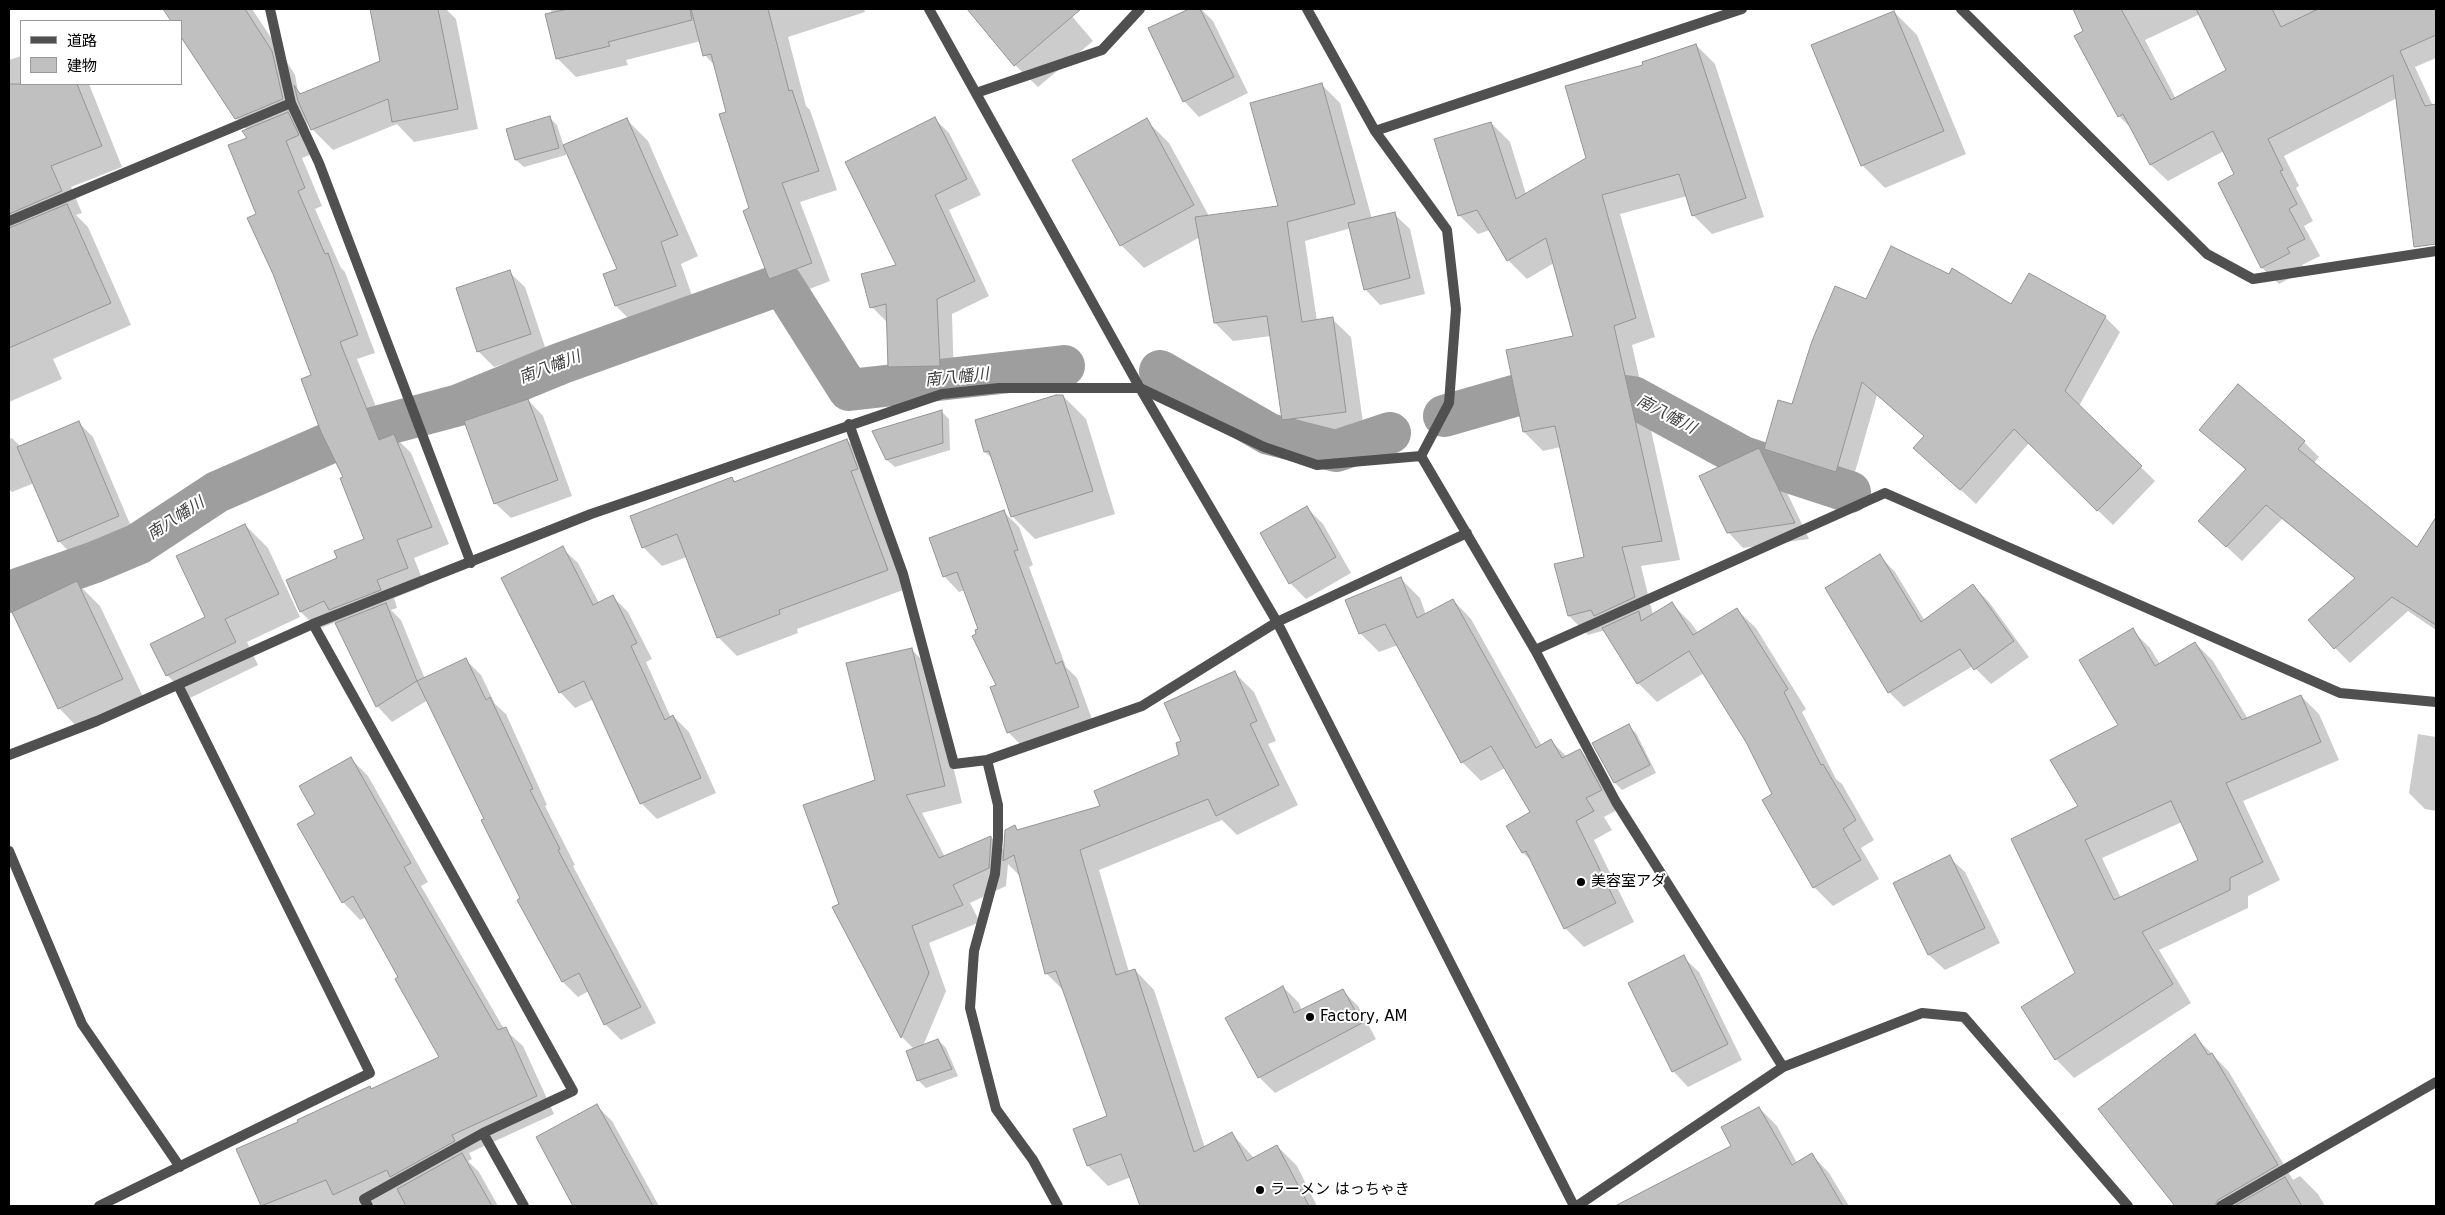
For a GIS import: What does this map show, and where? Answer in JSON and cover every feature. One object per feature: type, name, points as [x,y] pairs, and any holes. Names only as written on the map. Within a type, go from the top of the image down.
[{"type":"street","points":[[270,9],[291,103],[319,163],[411,404],[415,422],[470,563]]},
{"type":"street","points":[[930,9],[1140,388],[1277,622],[1576,1206],[1783,1068],[1922,1013],[1964,1016],[2128,1206]]},
{"type":"street","points":[[976,93],[1102,50],[1140,9]]},
{"type":"street","points":[[1307,9],[1375,130],[1447,230],[1456,309],[1450,403],[1420,456]]},
{"type":"street","points":[[1375,130],[1742,9]]},
{"type":"street","points":[[1960,9],[2207,254],[2253,280],[2436,251]]},
{"type":"street","points":[[9,221],[291,103]]},
{"type":"street","points":[[9,755],[97,721],[313,624],[591,514],[849,424],[942,394],[1000,388],[1140,388],[1264,447],[1317,465],[1420,456]]},
{"type":"street","points":[[849,424],[904,574],[954,764],[987,760],[1142,706],[1277,622],[1467,533]]},
{"type":"street","points":[[1420,456],[1535,650],[1616,802],[1783,1068]]},
{"type":"street","points":[[1535,650],[1886,493],[2340,693],[2436,702]]},
{"type":"street","points":[[313,624],[573,1091],[483,1133],[364,1199],[368,1206]]},
{"type":"street","points":[[99,1206],[370,1072],[178,685]]},
{"type":"street","points":[[987,760],[998,805],[998,838],[995,874],[974,951],[970,1008],[996,1109],[1033,1160],[1058,1206]]},
{"type":"street","points":[[9,851],[82,1024],[180,1167]]},
{"type":"street","points":[[2221,1206],[2436,1082]]},
{"type":"street","points":[[483,1133],[524,1206]]},
{"type":"building","points":[[163,9],[245,9],[272,51],[283,99],[235,119],[182,39],[182,20],[170,20]]},
{"type":"building","points":[[370,9],[438,9],[458,109],[392,122],[388,99],[311,130],[298,101],[294,85],[300,94],[380,61]]},
{"type":"building","points":[[568,9],[690,9],[692,20],[608,42],[610,46],[556,59],[545,14]]},
{"type":"building","points":[[691,9],[768,9],[789,91],[792,90],[819,171],[782,183],[812,263],[769,279],[743,211],[749,208],[719,114],[726,112],[711,54],[703,56]]},
{"type":"building","points":[[967,9],[1081,9],[1014,66]]},
{"type":"building","points":[[1189,9],[1200,9],[1234,77],[1183,102],[1148,28]]},
{"type":"building","points":[[2073,9],[2121,9],[2171,100],[2226,70],[2196,9],[2272,9],[2281,27],[2318,9],[2436,9],[2436,35],[2400,51],[2425,106],[2436,104],[2436,244],[2414,247],[2393,75],[2268,139],[2283,170],[2280,171],[2297,204],[2289,209],[2305,239],[2287,248],[2290,253],[2261,268],[2218,183],[2234,174],[2213,131],[2150,165],[2123,114],[2118,117],[2074,36],[2083,31]]},
{"type":"building","points":[[1894,11],[1944,131],[1861,166],[1811,45]]},
{"type":"building","points":[[1696,44],[1746,198],[1692,216],[1679,174],[1602,195],[1636,318],[1614,326],[1662,541],[1622,547],[1635,597],[1594,616],[1591,610],[1568,616],[1554,564],[1584,557],[1555,426],[1523,432],[1506,350],[1573,336],[1546,238],[1507,261],[1477,210],[1458,216],[1434,139],[1491,122],[1516,199],[1586,158],[1565,86],[1643,65],[1642,62]]},
{"type":"building","points":[[1322,83],[1355,204],[1287,222],[1302,322],[1333,317],[1346,412],[1282,420],[1267,316],[1214,323],[1195,217],[1278,206],[1250,103]]},
{"type":"building","points":[[9,84],[77,85],[102,146],[51,166],[62,191],[9,214]]},
{"type":"building","points":[[288,112],[299,135],[286,141],[305,188],[298,191],[325,254],[328,253],[358,335],[340,342],[379,440],[394,434],[432,527],[397,540],[408,568],[377,580],[381,590],[329,610],[324,601],[300,612],[286,580],[337,558],[334,551],[364,539],[340,478],[343,477],[321,432],[301,379],[311,375],[273,274],[247,218],[256,214],[228,145],[247,138],[242,131]]},
{"type":"building","points":[[550,116],[559,148],[515,160],[506,129]]},
{"type":"building","points":[[935,117],[967,179],[935,195],[975,281],[937,299],[940,366],[888,367],[886,304],[870,308],[861,274],[896,265],[845,162]]},
{"type":"building","points":[[627,118],[678,235],[661,242],[676,286],[615,306],[603,274],[617,269],[563,145]]},
{"type":"building","points":[[1147,118],[1194,205],[1120,246],[1072,160]]},
{"type":"building","points":[[67,204],[111,303],[9,348],[9,228]]},
{"type":"building","points":[[1395,212],[1410,278],[1364,290],[1348,223]]},
{"type":"building","points":[[1891,246],[1949,274],[1952,268],[2011,304],[2029,273],[2106,316],[2065,391],[2142,466],[2097,511],[2014,429],[1960,490],[1913,448],[1924,436],[1862,382],[1836,472],[1764,449],[1778,400],[1792,404],[1812,341],[1835,286],[1866,299]]},
{"type":"building","points":[[510,270],[531,334],[477,352],[456,288]]},
{"type":"building","points":[[2238,384],[2305,441],[2298,449],[2417,547],[2436,517],[2436,625],[2392,597],[2334,649],[2308,620],[2355,578],[2266,505],[2226,547],[2198,521],[2246,469],[2199,430]]},
{"type":"building","points":[[1056,395],[1063,395],[1093,491],[1011,517],[989,451],[984,452],[975,420]]},
{"type":"building","points":[[528,399],[558,480],[494,504],[464,421]]},
{"type":"building","points":[[942,410],[943,443],[886,460],[872,431]]},
{"type":"building","points":[[79,421],[119,516],[58,542],[17,447]]},
{"type":"building","points":[[847,439],[858,469],[851,471],[888,570],[779,610],[780,614],[717,638],[677,534],[642,548],[630,516],[732,477],[734,482]]},
{"type":"building","points":[[1759,448],[1795,523],[1727,533],[1699,476]]},
{"type":"building","points":[[1307,506],[1336,557],[1289,584],[1260,533]]},
{"type":"building","points":[[1004,510],[1018,550],[1014,551],[1056,664],[1062,661],[1079,707],[1007,733],[990,687],[996,685],[972,636],[976,634],[975,630],[978,629],[957,572],[943,577],[929,538]]},
{"type":"building","points":[[245,524],[279,594],[225,619],[236,642],[166,676],[150,644],[205,617],[176,556]]},
{"type":"building","points":[[563,546],[593,605],[613,595],[637,643],[631,646],[665,720],[673,715],[701,778],[640,804],[584,681],[559,693],[501,578]]},
{"type":"building","points":[[1880,554],[1921,622],[1973,584],[2014,641],[1974,670],[1960,649],[1888,693],[1825,588]]},
{"type":"building","points":[[1401,577],[1417,618],[1453,599],[1536,748],[1551,739],[1562,758],[1580,749],[1602,790],[1586,798],[1594,811],[1576,821],[1616,903],[1564,929],[1526,851],[1522,853],[1506,826],[1530,812],[1491,746],[1461,763],[1385,624],[1359,634],[1345,600]]},
{"type":"building","points":[[77,581],[123,679],[58,709],[12,612]]},
{"type":"building","points":[[1672,602],[1693,635],[1737,608],[1788,689],[1784,692],[1821,765],[1823,764],[1856,820],[1843,829],[1861,860],[1813,888],[1762,800],[1772,794],[1746,742],[1689,651],[1637,684],[1602,628],[1639,611],[1641,621]]},
{"type":"building","points":[[386,603],[417,681],[376,707],[335,623]]},
{"type":"building","points":[[2133,628],[2155,666],[2195,642],[2242,720],[2301,695],[2321,742],[2226,783],[2263,862],[2230,878],[2230,890],[2142,932],[2173,984],[2055,1060],[2021,1007],[2075,973],[2011,839],[2078,806],[2050,760],[2118,725],[2079,660]],"holes":[[[2171,801],[2198,860],[2114,900],[2085,840]]]},
{"type":"building","points":[[912,648],[945,786],[906,795],[939,858],[991,836],[991,838],[989,868],[953,885],[963,905],[912,926],[929,973],[901,1038],[832,907],[839,904],[803,805],[875,780],[846,663]]},
{"type":"building","points":[[466,658],[486,700],[490,697],[533,789],[530,790],[560,849],[558,850],[641,1007],[604,1025],[579,973],[562,982],[517,900],[520,898],[481,820],[484,819],[417,681]]},
{"type":"building","points":[[1235,671],[1257,721],[1250,724],[1279,785],[1216,816],[1208,799],[1080,850],[1116,975],[1135,969],[1194,1152],[1232,1132],[1247,1161],[1277,1145],[1309,1206],[1140,1206],[1121,1154],[1087,1166],[1073,1129],[1107,1116],[1056,971],[1045,974],[1014,855],[1003,861],[1005,830],[1015,825],[1017,830],[1100,806],[1094,791],[1179,755],[1176,743],[1181,741],[1164,703]]},
{"type":"building","points":[[1629,724],[1650,765],[1614,783],[1592,743]]},
{"type":"building","points":[[351,757],[411,863],[404,867],[498,1030],[506,1027],[537,1096],[452,1135],[455,1141],[390,1177],[387,1170],[333,1195],[326,1180],[261,1206],[236,1149],[298,1122],[297,1120],[370,1086],[371,1089],[439,1057],[395,979],[398,977],[353,896],[342,903],[297,824],[315,814],[299,786]]},
{"type":"building","points":[[1950,855],[1985,928],[1928,955],[1893,883]]},
{"type":"building","points":[[1684,955],[1728,1044],[1672,1072],[1628,983]]},
{"type":"building","points":[[1283,986],[1294,1013],[1343,989],[1362,1023],[1258,1078],[1225,1018]]},
{"type":"building","points":[[2195,1034],[2208,1055],[2212,1053],[2278,1165],[2218,1200],[2214,1206],[2175,1206],[2098,1109]]},
{"type":"building","points":[[938,1039],[952,1069],[917,1081],[906,1051]]},
{"type":"building","points":[[597,1104],[653,1206],[573,1206],[536,1137]]},
{"type":"building","points":[[1759,1107],[1792,1165],[1812,1153],[1843,1206],[1615,1206],[1731,1146],[1721,1127]]},
{"type":"building","points":[[462,1153],[492,1206],[406,1206],[397,1189]]},
{"type":"building","points":[[2285,1177],[2302,1206],[2234,1206]]},
{"type":"waterway","name":"南八幡川","points":[[9,592],[95,562],[138,544],[217,492],[350,434],[459,405],[562,363],[782,284],[849,390],[1064,366]]},
{"type":"waterway","name":"南八幡川","points":[[1160,371],[1269,434],[1336,451],[1390,433]]},
{"type":"waterway","name":"南八幡川","points":[[1444,416],[1521,394],[1594,392],[1633,397],[1743,457],[1850,492]]},
{"type":"place","name":"美容室アダ","points":[[1581,882]]},
{"type":"place","name":"Factory, AM","points":[[1310,1017]]},
{"type":"place","name":"ラーメン はっちゃき","points":[[1260,1190]]}]
